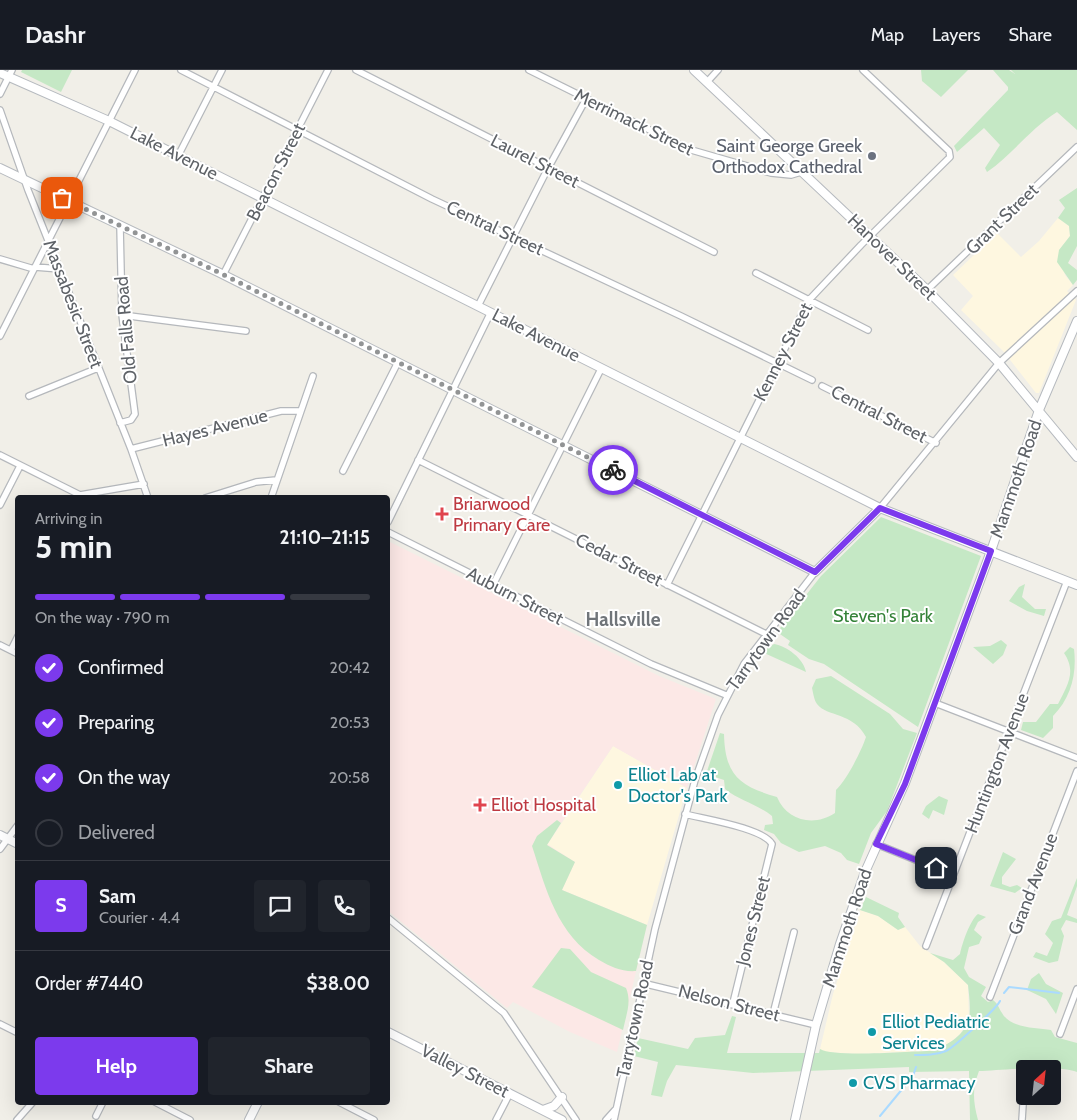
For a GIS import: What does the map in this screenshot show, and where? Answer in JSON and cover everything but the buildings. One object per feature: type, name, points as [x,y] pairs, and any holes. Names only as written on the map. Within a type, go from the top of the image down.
[{"type":"street","points":[[0,336],[135,70]]},
{"type":"street","name":"Central Street","points":[[181,70],[432,199],[812,380]]},
{"type":"street","points":[[178,156],[222,70]]},
{"type":"street","name":"Beacon Street","points":[[223,275],[328,70]]},
{"type":"street","name":"Laurel Street","points":[[356,70],[714,252]]},
{"type":"street","name":"Merrimack Street","points":[[529,70],[688,149],[771,173],[791,175],[802,172]]},
{"type":"street","name":"Hanover Street","points":[[694,70],[927,290],[999,363],[1077,457]]},
{"type":"street","points":[[707,82],[718,70]]},
{"type":"street","name":"Kenney Street","points":[[667,584],[809,300],[950,157],[949,151],[863,70]]},
{"type":"street","name":"Lake Avenue","points":[[0,73],[10,74],[109,121],[880,508],[1077,584]]},
{"type":"street","points":[[0,94],[10,74]]},
{"type":"street","points":[[478,306],[586,99]]},
{"type":"street","name":"Massabesic Street","points":[[0,110],[25,181],[131,449],[147,495]]},
{"type":"street","name":"Grant Street","points":[[927,290],[1077,147]]},
{"type":"street","points":[[0,168],[223,275],[453,389],[815,572]]},
{"type":"street","name":"Old Falls Road","points":[[120,226],[122,315],[135,414],[131,420],[120,423]]},
{"type":"street","points":[[0,260],[34,268],[60,269]]},
{"type":"street","points":[[756,273],[868,330]]},
{"type":"street","name":"Tarrytown Road","points":[[614,1120],[642,983],[685,814],[726,695],[744,664],[815,572],[880,508],[936,443],[999,363],[1077,291]]},
{"type":"street","points":[[390,518],[491,312]]},
{"type":"street","points":[[122,315],[246,331]]},
{"type":"street","name":"Mammoth Road","points":[[795,1120],[816,1025],[840,944],[876,844],[905,784],[991,551],[1039,410],[1077,321]]},
{"type":"street","points":[[343,471],[398,362]]},
{"type":"street","points":[[29,396],[98,368]]},
{"type":"street","points":[[493,585],[601,369]]},
{"type":"street","points":[[271,495],[313,376]]},
{"type":"street","name":"Central Street","points":[[822,386],[936,443]]},
{"type":"street","name":"Hayes Avenue","points":[[131,449],[282,411],[300,411]]},
{"type":"street","points":[[0,455],[69,490],[85,495],[144,484]]},
{"type":"street","name":"Cedar Street","points":[[418,460],[766,634]]},
{"type":"street","points":[[0,505],[20,466]]},
{"type":"street","points":[[215,495],[256,482],[276,480]]},
{"type":"street","points":[[68,495],[69,490]]},
{"type":"street","name":"Auburn Street","points":[[390,533],[651,664],[726,695]]},
{"type":"street","name":"Huntington Avenue","points":[[926,946],[1067,581]]},
{"type":"street","points":[[10,650],[15,641]]},
{"type":"street","points":[[0,645],[15,652]]},
{"type":"street","points":[[935,703],[1077,758]]},
{"type":"street","name":"Grand Avenue","points":[[990,997],[1077,771]]},
{"type":"street","name":"Jones Street","points":[[685,814],[752,831],[770,840],[772,848],[733,1003]]},
{"type":"street","points":[[0,849],[4,837],[15,828]]},
{"type":"street","points":[[876,844],[954,875]]},
{"type":"street","points":[[390,920],[504,1013],[576,1120]]},
{"type":"street","points":[[773,1014],[794,932]]},
{"type":"street","name":"Nelson Street","points":[[642,983],[733,1003],[816,1025]]},
{"type":"street","points":[[1060,1034],[1077,988]]},
{"type":"street","points":[[0,1024],[15,1032]]},
{"type":"street","name":"Valley Street","points":[[390,1033],[562,1120]]},
{"type":"street","points":[[496,1120],[510,1093]]},
{"type":"street","points":[[543,1110],[554,1106],[562,1097]]},
{"type":"street","points":[[17,1120],[30,1105]]},
{"type":"street","points":[[96,1116],[102,1105]]},
{"type":"street","points":[[161,1105],[190,1120]]},
{"type":"street","points":[[168,1109],[170,1105]]},
{"type":"street","points":[[249,1120],[256,1105]]},
{"type":"street","points":[[345,1105],[374,1120]]},
{"type":"street","points":[[1022,1120],[1023,1105]]},
{"type":"street","name":"Tarrytown Road","points":[[606,1120],[615,1110]]},
{"type":"shaded area","points":[[1058,218],[1069,226],[1070,236],[1059,250],[1065,275],[1073,285],[1067,291],[1076,300],[1039,393],[1036,393],[1003,351],[961,310],[973,296],[953,275],[997,233],[1021,257],[1039,241]]},
{"type":"shaded area","name":"Elliot Hospital","points":[[390,542],[659,676],[716,699],[687,788],[613,746],[547,844],[575,862],[562,890],[647,925],[617,1052],[570,1032],[513,1002],[507,1008],[390,913]]},
{"type":"shaded area","points":[[613,746],[687,788],[647,925],[562,890],[547,845]]},
{"type":"shaded area","points":[[860,910],[878,916],[898,930],[905,927],[920,946],[944,962],[968,985],[969,1019],[960,1034],[945,1047],[931,1051],[857,1054],[825,1052],[820,1049],[833,994]]},
{"type":"green space","points":[[22,70],[72,70],[61,92],[21,72]]},
{"type":"green space","points":[[921,70],[968,70],[941,97],[922,81]]},
{"type":"green space","points":[[993,70],[1009,70],[1015,74],[1011,70],[1077,70],[1077,130],[1057,112],[987,172],[985,168],[1000,145],[984,128],[957,152],[954,146],[1008,90],[1008,87]]},
{"type":"green space","points":[[1077,188],[1077,246],[1068,263],[1077,270],[1077,280],[1073,285],[1057,262],[1059,250],[1070,236],[1069,226],[1058,218],[1065,208],[1059,200]]},
{"type":"green space","name":"Steven's Park","points":[[881,517],[981,556],[918,727],[824,664],[809,659],[788,645],[790,641],[777,632],[821,576]]},
{"type":"green space","points":[[1025,584],[1022,597],[1035,609],[1046,609],[1044,616],[1027,611],[1009,601],[1019,587]]},
{"type":"green space","points":[[1001,640],[1007,645],[1003,655],[993,664],[973,647],[990,646]]},
{"type":"green space","points":[[774,644],[784,647],[794,654],[802,662],[806,672],[762,652]]},
{"type":"green space","points":[[1070,647],[1074,649],[1075,667],[1068,693],[1053,716],[1053,728],[1043,738],[1021,730],[1023,722],[1036,722],[1050,704],[1058,704],[1069,679],[1070,666],[1064,653]]},
{"type":"green space","points":[[831,676],[890,714],[903,729],[917,733],[887,811],[871,833],[859,864],[847,860],[841,853],[825,846],[799,852],[781,843],[774,834],[764,830],[765,825],[773,824],[772,816],[725,789],[724,780],[706,774],[720,733],[724,734],[727,760],[731,769],[744,783],[777,797],[787,812],[802,819],[818,820],[835,813],[836,790],[853,765],[866,737],[854,723],[821,708],[817,704],[812,688],[816,679]]},
{"type":"green space","points":[[939,796],[948,800],[944,815],[933,810],[929,819],[922,814],[926,806]]},
{"type":"green space","points":[[557,820],[561,823],[547,845],[575,862],[562,890],[647,925],[636,971],[626,971],[612,967],[585,950],[573,938],[555,910],[532,846],[537,836]]},
{"type":"green space","points":[[1003,852],[1016,859],[1002,877],[1002,884],[1010,887],[1017,885],[1022,888],[1015,893],[990,886]]},
{"type":"green space","points":[[1077,878],[1077,886],[1067,915],[1077,919],[1077,923],[1066,920],[1061,929],[1064,936],[1058,961],[1049,963],[1033,957],[1036,952],[1047,956],[1053,943],[1045,934],[1052,921],[1061,918]]},
{"type":"green space","points":[[866,897],[899,913],[898,917],[905,927],[898,930],[878,916],[860,910]]},
{"type":"green space","points":[[978,914],[986,917],[978,922],[974,930],[982,937],[979,944],[969,947],[964,968],[969,977],[986,987],[981,996],[988,1002],[993,1000],[1011,1022],[1051,1030],[1055,1037],[1077,1043],[1077,1072],[1061,1069],[1061,1060],[1016,1060],[1016,1069],[979,1071],[974,1095],[978,1120],[970,1120],[969,1071],[909,1072],[909,1067],[753,1073],[676,1065],[667,1081],[662,1097],[651,1095],[658,1062],[634,1056],[638,1038],[688,1049],[695,1038],[725,1035],[732,1016],[736,1017],[727,1053],[819,1053],[820,1049],[841,1053],[873,1053],[932,1051],[944,1046],[955,1039],[967,1024],[970,1010],[968,985],[944,962],[930,953],[953,960],[960,954],[964,939]]},
{"type":"green space","points":[[561,948],[570,949],[591,972],[626,988],[628,1003],[623,1030],[532,987]]},
{"type":"green space","points":[[1039,973],[1046,984],[1063,993],[1056,1014],[1046,999],[1027,990],[1031,979]]},
{"type":"waterway","points":[[1004,993],[1009,987],[1059,993]]},
{"type":"waterway","points":[[915,1055],[935,1054],[946,1051],[974,1028],[1000,1001]]},
{"type":"waterway","points":[[880,1116],[913,1076],[916,1067]]},
{"type":"way so far","points":[[62,198],[220,273],[613,470]]},
{"type":"place","name":"Saint George Greek Orthodox Cathedral","points":[[872,156]]},
{"type":"place","name":"Briarwood Primary Care","points":[[442,514]]},
{"type":"place","name":"Elliot Lab at Doctor's Park","points":[[618,785]]},
{"type":"place","name":"Elliot Hospital","points":[[480,805]]},
{"type":"place","name":"Elliot Pediatric Services","points":[[872,1032]]},
{"type":"place","name":"CVS Pharmacy","points":[[853,1083]]},
{"type":"district","name":"Hallsville","points":[[623,619]]},
{"type":"route","points":[[613,470],[815,572],[880,508],[991,551],[905,784],[876,844],[936,868]]}]
